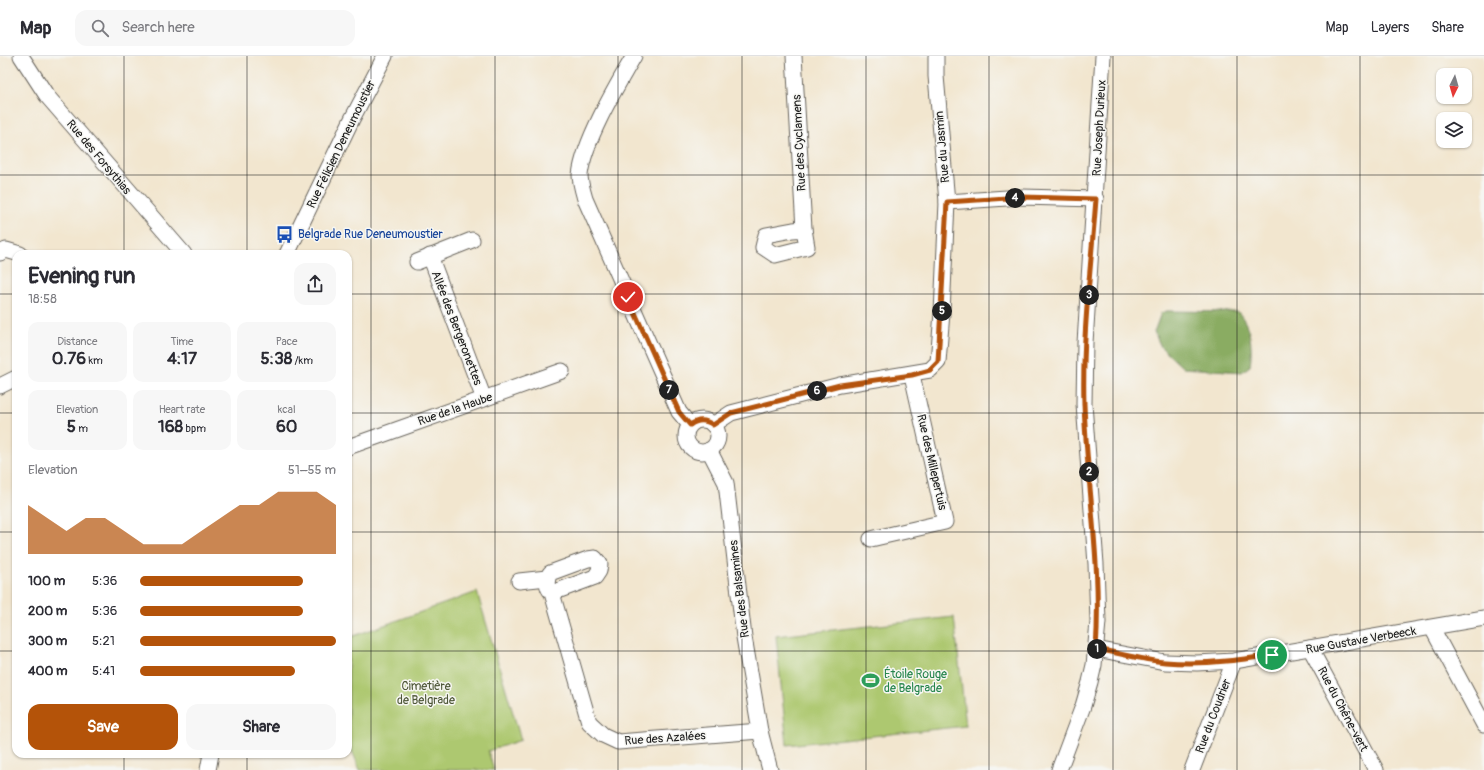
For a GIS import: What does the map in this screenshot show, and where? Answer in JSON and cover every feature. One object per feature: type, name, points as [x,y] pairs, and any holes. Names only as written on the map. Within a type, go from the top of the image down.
[{"type":"street","name":"Rue des Forsythias","points":[[22,56],[47,96],[181,250]]},
{"type":"street","name":"Rue Félicien Deneumoustier","points":[[289,250],[352,119],[385,56]]},
{"type":"street","points":[[634,56],[618,84],[585,152],[580,176],[585,199],[640,326],[679,412],[690,425]]},
{"type":"street","name":"Rue des Cyclamens","points":[[794,56],[804,229]]},
{"type":"street","name":"Rue du Jasmin","points":[[713,425],[731,413],[840,385],[912,375],[930,370],[938,362],[947,202],[936,76],[936,56]]},
{"type":"street","name":"Rue Joseph Durieux","points":[[1059,770],[1083,706],[1094,665],[1098,622],[1096,564],[1084,404],[1085,343],[1096,199],[1103,56]]},
{"type":"street","points":[[947,202],[1022,197],[1096,199]]},
{"type":"street","name":"Allée des Bergeronettes","points":[[472,240],[424,259],[484,399]]},
{"type":"street","points":[[0,253],[6,250],[12,252]]},
{"type":"street","name":"Rue de la Haube","points":[[352,446],[562,370]]},
{"type":"street","name":"Rue des Millepertuis","points":[[871,539],[945,522],[912,375]]},
{"type":"street","points":[[0,386],[12,380]]},
{"type":"street","points":[[699,420],[709,422],[713,425],[717,434],[717,439],[713,447],[709,450],[698,451],[689,445],[686,435],[690,425],[699,420]]},
{"type":"street","name":"Rue des Balsamines","points":[[709,450],[726,483],[744,637],[760,731],[770,770]]},
{"type":"street","points":[[519,581],[547,578],[550,573],[588,559],[595,558],[600,564],[599,571],[595,577],[552,593]]},
{"type":"street","name":"Rue des Azalées","points":[[547,578],[548,589],[552,593],[589,722],[603,735],[618,742],[760,731]]},
{"type":"street","name":"Rue Gustave Verbeeck","points":[[1096,649],[1165,662],[1197,663],[1234,661],[1484,618]]},
{"type":"street","points":[[1432,628],[1484,725]]},
{"type":"street","name":"Rue du Chêne-vert","points":[[1310,648],[1376,770]]},
{"type":"street","name":"Rue du Coudrier","points":[[1192,770],[1234,661]]},
{"type":"street","points":[[208,770],[210,758]]},
{"type":"green space","points":[[1167,311],[1238,312],[1246,324],[1250,338],[1250,366],[1242,372],[1183,368],[1161,347],[1154,332],[1161,313]]},
{"type":"green space","name":"Cimetière de Belgrade","points":[[477,592],[521,740],[488,751],[494,770],[360,770],[352,751],[352,637]]},
{"type":"green space","name":"Étoile Rouge de Belgrade","points":[[954,617],[966,726],[787,745],[776,636]]},
{"type":"place","name":"Belgrade Rue Deneumoustier","points":[[285,234]]},
{"type":"place","name":"Étoile Rouge de Belgrade","points":[[871,681]]},
{"type":"route","points":[[628,297],[679,412],[690,425],[699,420],[704,420],[713,425],[731,413],[840,385],[912,375],[930,370],[938,362],[942,313],[947,202],[1022,197],[1096,199],[1085,343],[1084,404],[1096,564],[1098,622],[1096,649],[1165,662],[1197,663],[1234,661],[1272,655]]}]
